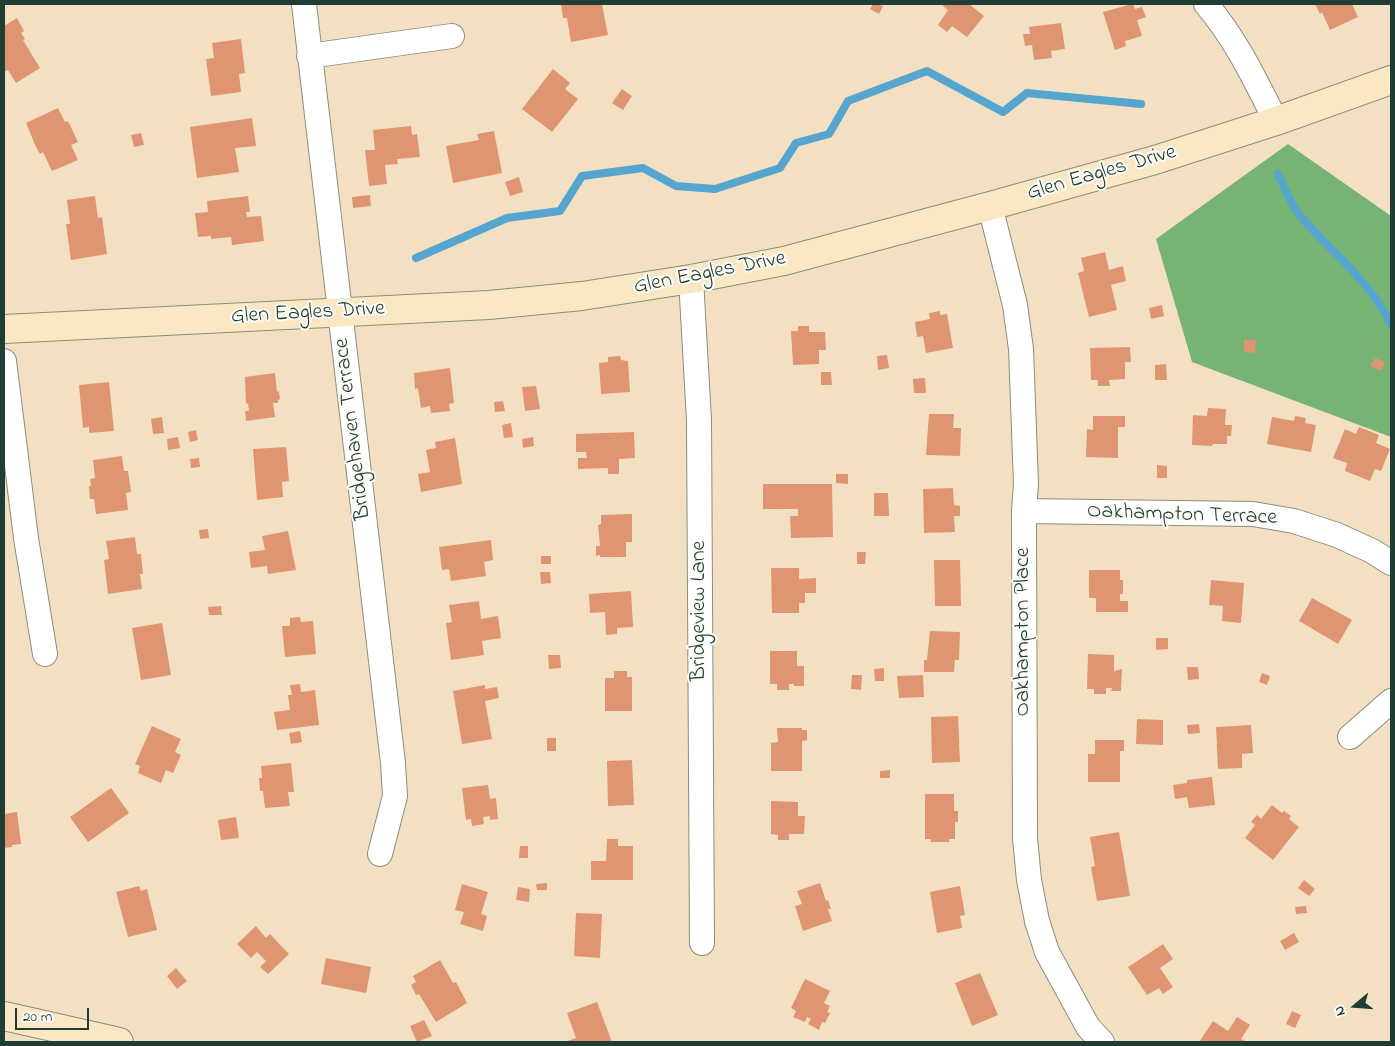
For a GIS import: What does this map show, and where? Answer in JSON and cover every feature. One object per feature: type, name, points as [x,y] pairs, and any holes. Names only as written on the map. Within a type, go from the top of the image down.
[{"type":"street","name":"Bridgehaven Terrace","points":[[304,4],[393,763],[395,796],[380,854]]},
{"type":"street","points":[[1206,4],[1240,50],[1276,121]]},
{"type":"street","points":[[309,56],[452,36]]},
{"type":"street","name":"Glen Eagles Drive","points":[[4,329],[490,306],[582,296],[691,280],[784,261],[1155,160],[1276,121],[1391,80]]},
{"type":"street","name":"Oakhampton Place","points":[[990,206],[1015,305],[1021,349],[1026,484],[1024,511],[1025,838],[1029,880],[1037,921],[1048,952],[1088,1027],[1102,1042]]},
{"type":"street","name":"Bridgeview Lane","points":[[691,280],[699,420],[702,943]]},
{"type":"street","points":[[4,361],[26,538],[44,654]]},
{"type":"street","name":"Oakhampton Terrace","points":[[1024,511],[1253,514],[1294,521],[1337,535],[1372,551],[1391,563]]},
{"type":"street","points":[[1350,737],[1391,701]]},
{"type":"street","points":[[4,1016],[119,1042]]},
{"type":"green space","points":[[1288,144],[1391,216],[1391,437],[1192,362],[1156,239]]},
{"type":"building","points":[[561,4],[602,4],[608,35],[571,42],[567,18],[563,18]]},
{"type":"building","points":[[873,4],[883,6],[879,14],[870,9]]},
{"type":"building","points":[[944,4],[969,4],[984,16],[967,37],[952,26],[947,32],[938,25],[948,10],[943,6]]},
{"type":"building","points":[[1133,4],[1135,9],[1142,7],[1146,17],[1137,20],[1142,36],[1125,41],[1126,46],[1115,50],[1103,12]]},
{"type":"building","points":[[1315,4],[1352,4],[1358,17],[1330,30],[1322,12],[1320,14]]},
{"type":"building","points":[[17,18],[24,31],[21,33],[25,39],[23,40],[40,68],[16,83],[8,70],[4,72],[4,26]]},
{"type":"building","points":[[1061,23],[1065,49],[1051,51],[1052,58],[1034,60],[1032,45],[1025,46],[1023,34],[1030,34],[1029,27]]},
{"type":"building","points":[[241,39],[245,73],[239,74],[241,92],[211,96],[206,59],[214,58],[212,43]]},
{"type":"building","points":[[553,69],[570,83],[565,89],[578,99],[552,132],[522,109]]},
{"type":"building","points":[[622,89],[632,96],[623,110],[612,103]]},
{"type":"building","points":[[58,108],[65,122],[68,121],[78,142],[71,145],[78,160],[52,171],[43,152],[40,154],[36,147],[26,123]]},
{"type":"building","points":[[252,118],[256,146],[235,148],[239,172],[197,178],[190,127]]},
{"type":"building","points":[[411,126],[412,135],[417,134],[420,157],[397,159],[398,164],[385,165],[387,184],[369,186],[365,150],[375,150],[373,130]]},
{"type":"building","points":[[494,131],[502,173],[453,183],[446,146],[479,140],[477,134]]},
{"type":"building","points":[[141,133],[144,145],[134,147],[131,135]]},
{"type":"building","points":[[519,177],[523,192],[510,196],[505,182]]},
{"type":"building","points":[[370,195],[371,206],[353,208],[352,197]]},
{"type":"building","points":[[95,196],[98,218],[102,217],[107,254],[71,260],[66,224],[70,224],[67,200]]},
{"type":"building","points":[[248,196],[250,212],[246,212],[247,217],[261,216],[264,241],[232,245],[231,237],[211,239],[211,236],[198,237],[195,213],[208,212],[207,201]]},
{"type":"building","points":[[1105,252],[1109,270],[1123,266],[1126,281],[1111,285],[1117,310],[1089,317],[1078,273],[1084,271],[1081,258]]},
{"type":"building","points":[[1162,305],[1164,316],[1151,319],[1149,308]]},
{"type":"building","points":[[940,311],[940,315],[947,314],[953,348],[926,353],[923,336],[917,337],[915,322],[930,319],[929,313]]},
{"type":"building","points":[[798,326],[809,326],[809,332],[825,332],[826,350],[819,350],[819,364],[793,365],[791,331],[798,331]]},
{"type":"building","points":[[1244,340],[1256,340],[1255,353],[1244,352]]},
{"type":"building","points":[[1130,347],[1131,362],[1125,362],[1125,379],[1109,380],[1110,386],[1098,386],[1098,380],[1091,380],[1090,348]]},
{"type":"building","points":[[887,355],[889,368],[878,370],[877,356]]},
{"type":"building","points":[[620,356],[621,360],[628,361],[630,392],[601,394],[599,363],[608,362],[608,357]]},
{"type":"building","points":[[1375,358],[1385,362],[1381,371],[1370,366]]},
{"type":"building","points":[[1166,364],[1167,380],[1155,380],[1155,365]]},
{"type":"building","points":[[450,368],[454,403],[449,404],[450,411],[431,413],[430,406],[421,408],[418,388],[415,389],[414,373]]},
{"type":"building","points":[[821,372],[831,372],[832,385],[821,385]]},
{"type":"building","points":[[275,373],[277,392],[279,391],[280,399],[278,403],[273,403],[275,417],[246,421],[245,411],[249,411],[248,403],[246,404],[245,377]]},
{"type":"building","points":[[925,378],[926,393],[914,393],[913,379]]},
{"type":"building","points":[[109,382],[114,431],[89,433],[89,427],[83,428],[79,385]]},
{"type":"building","points":[[536,386],[540,409],[525,411],[522,387]]},
{"type":"building","points":[[503,401],[505,411],[495,412],[494,402]]},
{"type":"building","points":[[1208,408],[1226,409],[1225,425],[1232,425],[1231,436],[1227,436],[1227,444],[1213,444],[1212,446],[1192,445],[1193,415],[1207,416]]},
{"type":"building","points":[[929,414],[954,414],[953,428],[961,428],[960,456],[926,455]]},
{"type":"building","points":[[1093,416],[1125,416],[1125,427],[1118,427],[1118,458],[1086,457],[1087,429],[1093,430]]},
{"type":"building","points":[[1295,416],[1306,418],[1305,423],[1316,425],[1311,452],[1267,444],[1272,417],[1294,421]]},
{"type":"building","points":[[162,417],[164,433],[153,434],[151,419]]},
{"type":"building","points":[[511,423],[513,437],[504,438],[502,425]]},
{"type":"building","points":[[1359,427],[1379,435],[1376,443],[1390,449],[1381,471],[1375,469],[1370,481],[1345,471],[1347,463],[1333,458],[1345,429],[1356,434]]},
{"type":"building","points":[[196,430],[198,440],[190,442],[188,432]]},
{"type":"building","points":[[634,432],[635,458],[619,459],[619,474],[608,474],[608,468],[578,469],[578,458],[587,458],[586,452],[576,452],[576,434]]},
{"type":"building","points":[[178,437],[180,448],[168,450],[167,439]]},
{"type":"building","points":[[533,437],[534,446],[523,448],[522,439]]},
{"type":"building","points":[[455,438],[462,484],[421,492],[418,474],[430,472],[426,450],[436,448],[435,442]]},
{"type":"building","points":[[286,447],[289,481],[282,482],[283,497],[257,500],[253,449]]},
{"type":"building","points":[[122,456],[124,471],[128,471],[131,492],[126,493],[128,510],[96,514],[94,499],[90,499],[89,486],[91,486],[90,479],[95,478],[93,460]]},
{"type":"building","points":[[199,458],[200,467],[191,468],[190,459]]},
{"type":"building","points":[[1157,465],[1167,466],[1167,478],[1157,478]]},
{"type":"building","points":[[836,474],[848,474],[848,484],[836,483]]},
{"type":"building","points":[[763,484],[832,484],[833,537],[791,538],[790,516],[798,516],[798,509],[763,509]]},
{"type":"building","points":[[953,488],[954,505],[960,506],[960,516],[954,516],[955,532],[924,533],[923,489]]},
{"type":"building","points":[[874,493],[888,493],[889,516],[874,516]]},
{"type":"building","points":[[632,514],[632,542],[626,542],[626,557],[596,556],[596,546],[600,546],[598,525],[601,524],[601,515]]},
{"type":"building","points":[[208,529],[209,538],[200,539],[199,530]]},
{"type":"building","points":[[288,531],[296,570],[268,574],[267,566],[251,568],[249,552],[265,550],[262,536]]},
{"type":"building","points":[[135,537],[137,554],[141,554],[143,574],[140,574],[142,589],[108,594],[104,560],[109,559],[106,541]]},
{"type":"building","points":[[491,540],[493,560],[484,562],[486,576],[451,581],[449,569],[442,570],[439,547]]},
{"type":"building","points":[[857,552],[866,552],[865,564],[857,564]]},
{"type":"building","points":[[541,556],[551,556],[551,564],[541,564]]},
{"type":"building","points":[[934,560],[960,560],[961,606],[935,606]]},
{"type":"building","points":[[771,568],[799,568],[799,579],[816,578],[816,593],[805,593],[805,603],[799,603],[799,613],[772,613]]},
{"type":"building","points":[[1089,570],[1120,570],[1120,580],[1123,580],[1123,594],[1120,594],[1120,601],[1128,601],[1128,612],[1096,612],[1096,598],[1089,598]]},
{"type":"building","points":[[540,572],[550,572],[551,583],[541,584]]},
{"type":"building","points":[[1211,580],[1244,583],[1241,623],[1222,621],[1223,606],[1209,605]]},
{"type":"building","points":[[631,591],[633,627],[617,628],[617,634],[606,635],[605,612],[590,613],[589,594]]},
{"type":"building","points":[[1312,598],[1352,620],[1338,644],[1299,621]]},
{"type":"building","points":[[479,601],[481,619],[498,616],[501,638],[482,641],[484,655],[451,660],[446,623],[452,622],[449,605]]},
{"type":"building","points":[[221,606],[222,615],[209,615],[208,607]]},
{"type":"building","points":[[300,617],[301,622],[313,621],[316,654],[285,657],[282,626],[290,626],[290,618]]},
{"type":"building","points":[[162,623],[171,675],[141,680],[132,628]]},
{"type":"building","points":[[930,631],[960,632],[959,660],[955,660],[954,672],[924,672],[924,660],[927,660]]},
{"type":"building","points":[[1156,638],[1168,638],[1168,649],[1156,650]]},
{"type":"building","points":[[770,651],[797,651],[797,666],[804,666],[804,686],[789,684],[789,690],[777,690],[777,684],[770,684]]},
{"type":"building","points":[[1088,654],[1114,655],[1114,671],[1122,669],[1121,691],[1111,691],[1112,688],[1106,688],[1106,694],[1094,694],[1094,689],[1087,689]]},
{"type":"building","points":[[548,655],[560,655],[561,668],[549,669]]},
{"type":"building","points":[[1187,667],[1198,667],[1199,679],[1188,680]]},
{"type":"building","points":[[884,668],[884,681],[875,681],[874,669]]},
{"type":"building","points":[[614,671],[627,671],[627,677],[632,677],[632,711],[605,711],[605,678],[614,678]]},
{"type":"building","points":[[1262,673],[1270,676],[1267,685],[1259,682]]},
{"type":"building","points":[[852,675],[862,675],[861,690],[851,689]]},
{"type":"building","points":[[923,675],[924,697],[899,698],[897,676]]},
{"type":"building","points":[[300,684],[301,692],[315,690],[319,725],[277,730],[274,712],[290,710],[288,695],[292,695],[290,685]]},
{"type":"building","points":[[485,685],[485,689],[497,687],[499,698],[485,701],[492,739],[462,744],[453,691]]},
{"type":"building","points":[[958,716],[960,762],[932,763],[931,717]]},
{"type":"building","points":[[1137,719],[1163,720],[1163,745],[1136,744]]},
{"type":"building","points":[[1199,724],[1200,733],[1188,734],[1187,725]]},
{"type":"building","points":[[1251,725],[1253,753],[1242,754],[1242,768],[1218,769],[1216,727]]},
{"type":"building","points":[[152,726],[181,739],[175,752],[181,755],[173,773],[166,770],[161,783],[138,773],[140,766],[135,764]]},
{"type":"building","points":[[777,728],[802,728],[802,730],[807,730],[807,740],[802,741],[802,771],[771,771],[771,743],[778,742]]},
{"type":"building","points":[[300,731],[302,742],[291,744],[289,733]]},
{"type":"building","points":[[547,738],[556,738],[556,751],[547,751]]},
{"type":"building","points":[[1095,740],[1124,740],[1124,751],[1120,751],[1120,782],[1088,782],[1088,754],[1095,754]]},
{"type":"building","points":[[632,760],[634,805],[608,806],[607,761]]},
{"type":"building","points":[[291,763],[294,792],[288,792],[290,806],[265,808],[263,791],[260,791],[259,778],[262,778],[261,766]]},
{"type":"building","points":[[890,770],[890,778],[880,778],[880,771]]},
{"type":"building","points":[[1212,777],[1215,805],[1189,808],[1187,797],[1175,799],[1173,785],[1187,783],[1187,780]]},
{"type":"building","points":[[488,785],[490,799],[496,798],[498,819],[490,820],[490,816],[483,817],[484,824],[472,826],[471,819],[466,820],[462,788]]},
{"type":"building","points":[[111,788],[129,813],[88,842],[70,817]]},
{"type":"building","points":[[925,794],[954,794],[954,811],[958,811],[958,822],[955,822],[955,839],[949,839],[949,842],[931,842],[931,839],[925,839]]},
{"type":"building","points":[[771,801],[798,802],[798,816],[805,816],[804,834],[789,834],[789,840],[778,840],[778,835],[771,834]]},
{"type":"building","points":[[1272,805],[1282,813],[1284,811],[1291,816],[1289,819],[1299,827],[1273,860],[1245,838],[1255,825],[1251,822],[1257,815],[1261,819]]},
{"type":"building","points":[[17,812],[21,844],[4,848],[4,814]]},
{"type":"building","points":[[236,817],[239,838],[221,840],[218,820]]},
{"type":"building","points":[[1119,832],[1130,896],[1097,901],[1091,867],[1095,866],[1090,837]]},
{"type":"building","points":[[607,839],[618,839],[618,846],[633,846],[633,880],[591,880],[591,861],[606,861]]},
{"type":"building","points":[[520,846],[528,846],[528,858],[519,858]]},
{"type":"building","points":[[1304,880],[1315,889],[1309,896],[1298,888]]},
{"type":"building","points":[[547,883],[547,890],[537,890],[536,884]]},
{"type":"building","points":[[820,883],[831,909],[828,909],[832,921],[803,931],[795,906],[802,904],[797,891]]},
{"type":"building","points":[[462,884],[488,892],[481,914],[487,916],[483,931],[460,924],[464,912],[455,910]]},
{"type":"building","points":[[139,886],[141,891],[147,889],[157,930],[128,937],[116,892]]},
{"type":"building","points":[[960,886],[965,915],[960,916],[962,928],[937,933],[930,892]]},
{"type":"building","points":[[518,887],[530,889],[529,902],[516,900]]},
{"type":"building","points":[[1306,906],[1307,913],[1296,914],[1295,907]]},
{"type":"building","points":[[576,913],[602,914],[600,958],[574,956]]},
{"type":"building","points":[[256,926],[266,938],[270,934],[289,954],[268,974],[260,967],[266,961],[257,952],[251,958],[237,944]]},
{"type":"building","points":[[1294,933],[1299,942],[1285,950],[1280,941]]},
{"type":"building","points":[[1163,944],[1173,959],[1160,968],[1173,987],[1163,994],[1159,988],[1147,995],[1128,967]]},
{"type":"building","points":[[326,958],[371,967],[366,993],[321,984]]},
{"type":"building","points":[[440,960],[453,983],[456,982],[467,1003],[436,1022],[419,994],[416,995],[411,985],[416,982],[413,976]]},
{"type":"building","points":[[176,968],[187,981],[177,989],[167,976]]},
{"type":"building","points":[[980,973],[998,1015],[972,1026],[955,983]]},
{"type":"building","points":[[805,979],[830,991],[824,1003],[830,1006],[827,1012],[830,1013],[825,1023],[822,1022],[819,1030],[808,1024],[811,1019],[807,1017],[805,1022],[793,1017],[796,1011],[791,1008]]},
{"type":"building","points":[[597,1002],[612,1042],[565,1042],[576,1038],[567,1013]]},
{"type":"building","points":[[1292,1011],[1301,1015],[1295,1028],[1286,1024]]},
{"type":"building","points":[[1237,1017],[1250,1025],[1241,1039],[1247,1042],[1200,1041],[1213,1021],[1228,1031]]},
{"type":"building","points":[[424,1020],[432,1036],[417,1042],[410,1026]]},
{"type":"waterway","points":[[416,258],[507,218],[560,211],[582,176],[643,168],[676,186],[715,189],[780,168],[796,143],[829,134],[848,101],[927,71],[1003,112],[1027,93],[1141,104]]},
{"type":"waterway","points":[[1278,174],[1298,213],[1363,282],[1374,296],[1391,325]]}]
